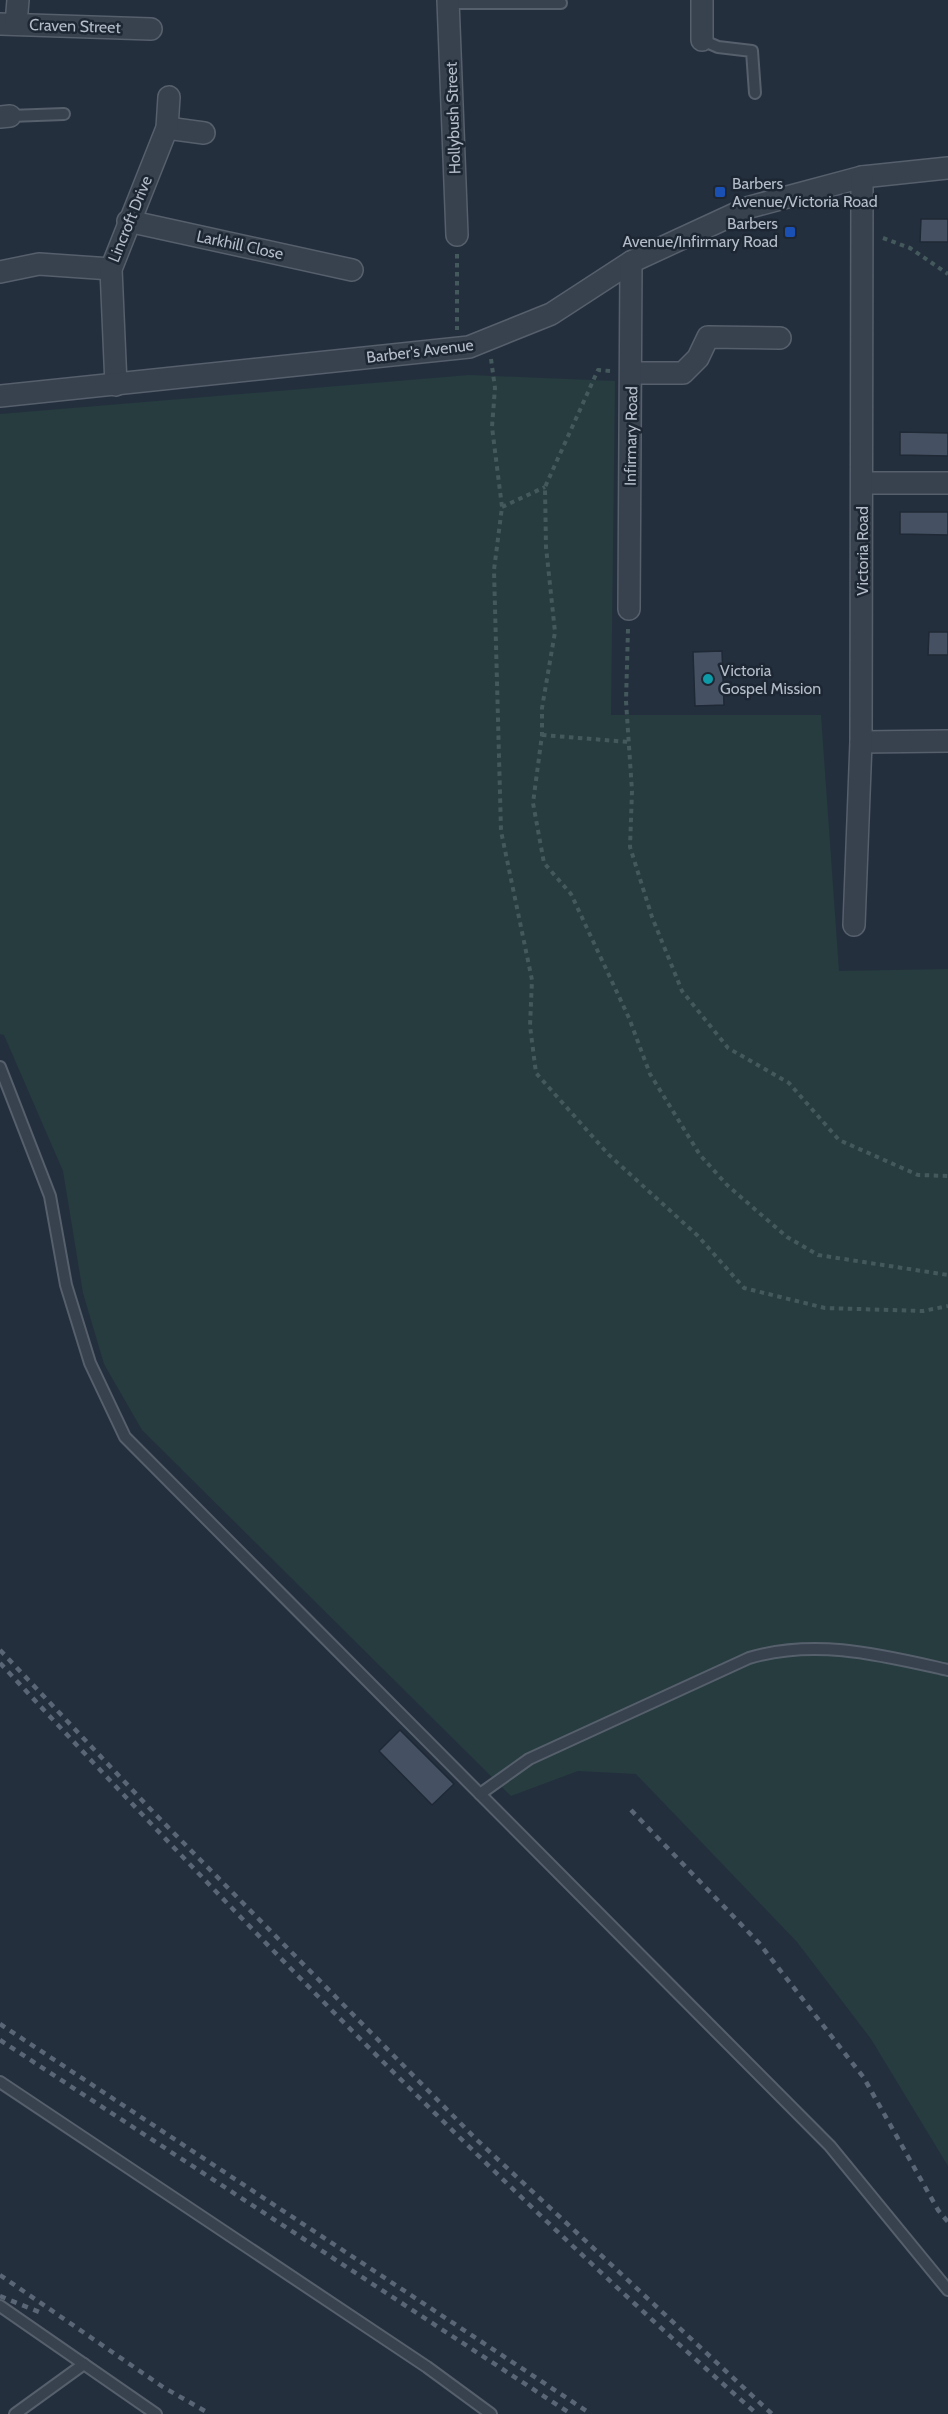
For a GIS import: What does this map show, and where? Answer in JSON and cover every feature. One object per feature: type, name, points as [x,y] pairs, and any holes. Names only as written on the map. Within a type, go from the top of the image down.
[{"type":"street","points":[[8,24],[18,0]]},
{"type":"street","points":[[702,0],[702,40]]},
{"type":"street","name":"Hollybush Street","points":[[448,2],[457,235]]},
{"type":"street","name":"Craven Street","points":[[8,24],[151,29]]},
{"type":"street","name":"Lincroft Drive","points":[[116,385],[111,269],[128,221],[167,128],[169,97]]},
{"type":"street","points":[[167,128],[204,133]]},
{"type":"street","name":"Barber's Avenue","points":[[0,396],[479,344],[551,314],[631,262],[750,207],[862,177],[948,168]]},
{"type":"street","name":"Victoria Road","points":[[854,925],[861,742],[862,177]]},
{"type":"street","name":"Larkhill Close","points":[[128,221],[352,270]]},
{"type":"street","name":"Infirmary Road","points":[[629,609],[631,262]]},
{"type":"street","points":[[0,272],[39,264],[111,269]]},
{"type":"street","points":[[632,373],[682,373],[698,358],[708,337],[780,339]]},
{"type":"street","points":[[862,483],[948,483]]},
{"type":"street","points":[[861,742],[948,741]]},
{"type":"lane","points":[[448,2],[561,3]]},
{"type":"lane","points":[[702,40],[718,47],[752,51],[755,93]]},
{"type":"lane","points":[[5,116],[64,114]]},
{"type":"lane","points":[[0,1067],[50,1197],[66,1285],[90,1363],[125,1437],[830,2146],[948,2290]]},
{"type":"lane","points":[[480,1794],[538,1755],[749,1658],[769,1652],[840,1648],[948,1670]]},
{"type":"lane","points":[[0,2082],[417,2360],[491,2414]]},
{"type":"lane","points":[[0,2306],[156,2414]]},
{"type":"lane","points":[[15,2414],[84,2364]]},
{"type":"path","points":[[457,235],[457,330],[479,344],[495,388],[492,427],[502,507],[494,570],[501,831],[532,980],[530,1026],[536,1073],[609,1155],[698,1236],[744,1288],[825,1308],[923,1311],[948,1306]]},
{"type":"path","points":[[883,238],[910,248],[948,274]]},
{"type":"path","points":[[632,373],[598,370],[545,487],[546,547],[555,632],[542,708],[542,735],[533,803],[544,863],[571,894],[629,1018],[650,1074],[700,1155],[727,1185],[787,1237],[818,1255],[948,1275]]},
{"type":"path","points":[[502,507],[545,487]]},
{"type":"path","points":[[629,609],[626,701],[632,791],[630,847],[651,917],[682,991],[728,1047],[789,1083],[839,1140],[918,1175],[948,1176]]},
{"type":"path","points":[[542,735],[629,742]]},
{"type":"green space","points":[[469,375],[615,381],[611,715],[821,715],[839,971],[948,969],[948,2166],[871,2039],[797,1942],[636,1774],[578,1771],[511,1796],[142,1430],[104,1364],[83,1293],[63,1171],[4,1035],[0,1034],[0,414]]},
{"type":"building","points":[[921,219],[948,219],[948,242],[920,242]]},
{"type":"building","points":[[900,432],[948,433],[948,456],[900,455]]},
{"type":"building","points":[[900,512],[948,512],[948,535],[900,534]]},
{"type":"building","points":[[929,632],[948,632],[948,655],[928,655]]},
{"type":"building","name":"Victoria Gospel Mission","points":[[722,651],[724,705],[695,706],[693,652]]},
{"type":"building","points":[[400,1730],[454,1784],[432,1805],[379,1751]]},
{"type":"railway","points":[[0,1650],[156,1815],[477,2140],[772,2414]]},
{"type":"railway","points":[[0,1663],[275,1953],[369,2048],[560,2234],[757,2414]]},
{"type":"railway","points":[[631,1810],[759,1943],[864,2078],[938,2210],[948,2222]]},
{"type":"railway","points":[[0,2024],[591,2414]]},
{"type":"railway","points":[[0,2040],[571,2414]]},
{"type":"railway","points":[[0,2275],[163,2387],[210,2414]]},
{"type":"railway","points":[[0,2296],[44,2314]]},
{"type":"place","name":"Barbers Avenue/Victoria Road","points":[[720,192]]},
{"type":"place","name":"Barbers Avenue/Infirmary Road","points":[[790,232]]},
{"type":"place","name":"Victoria Gospel Mission","points":[[708,679]]}]
